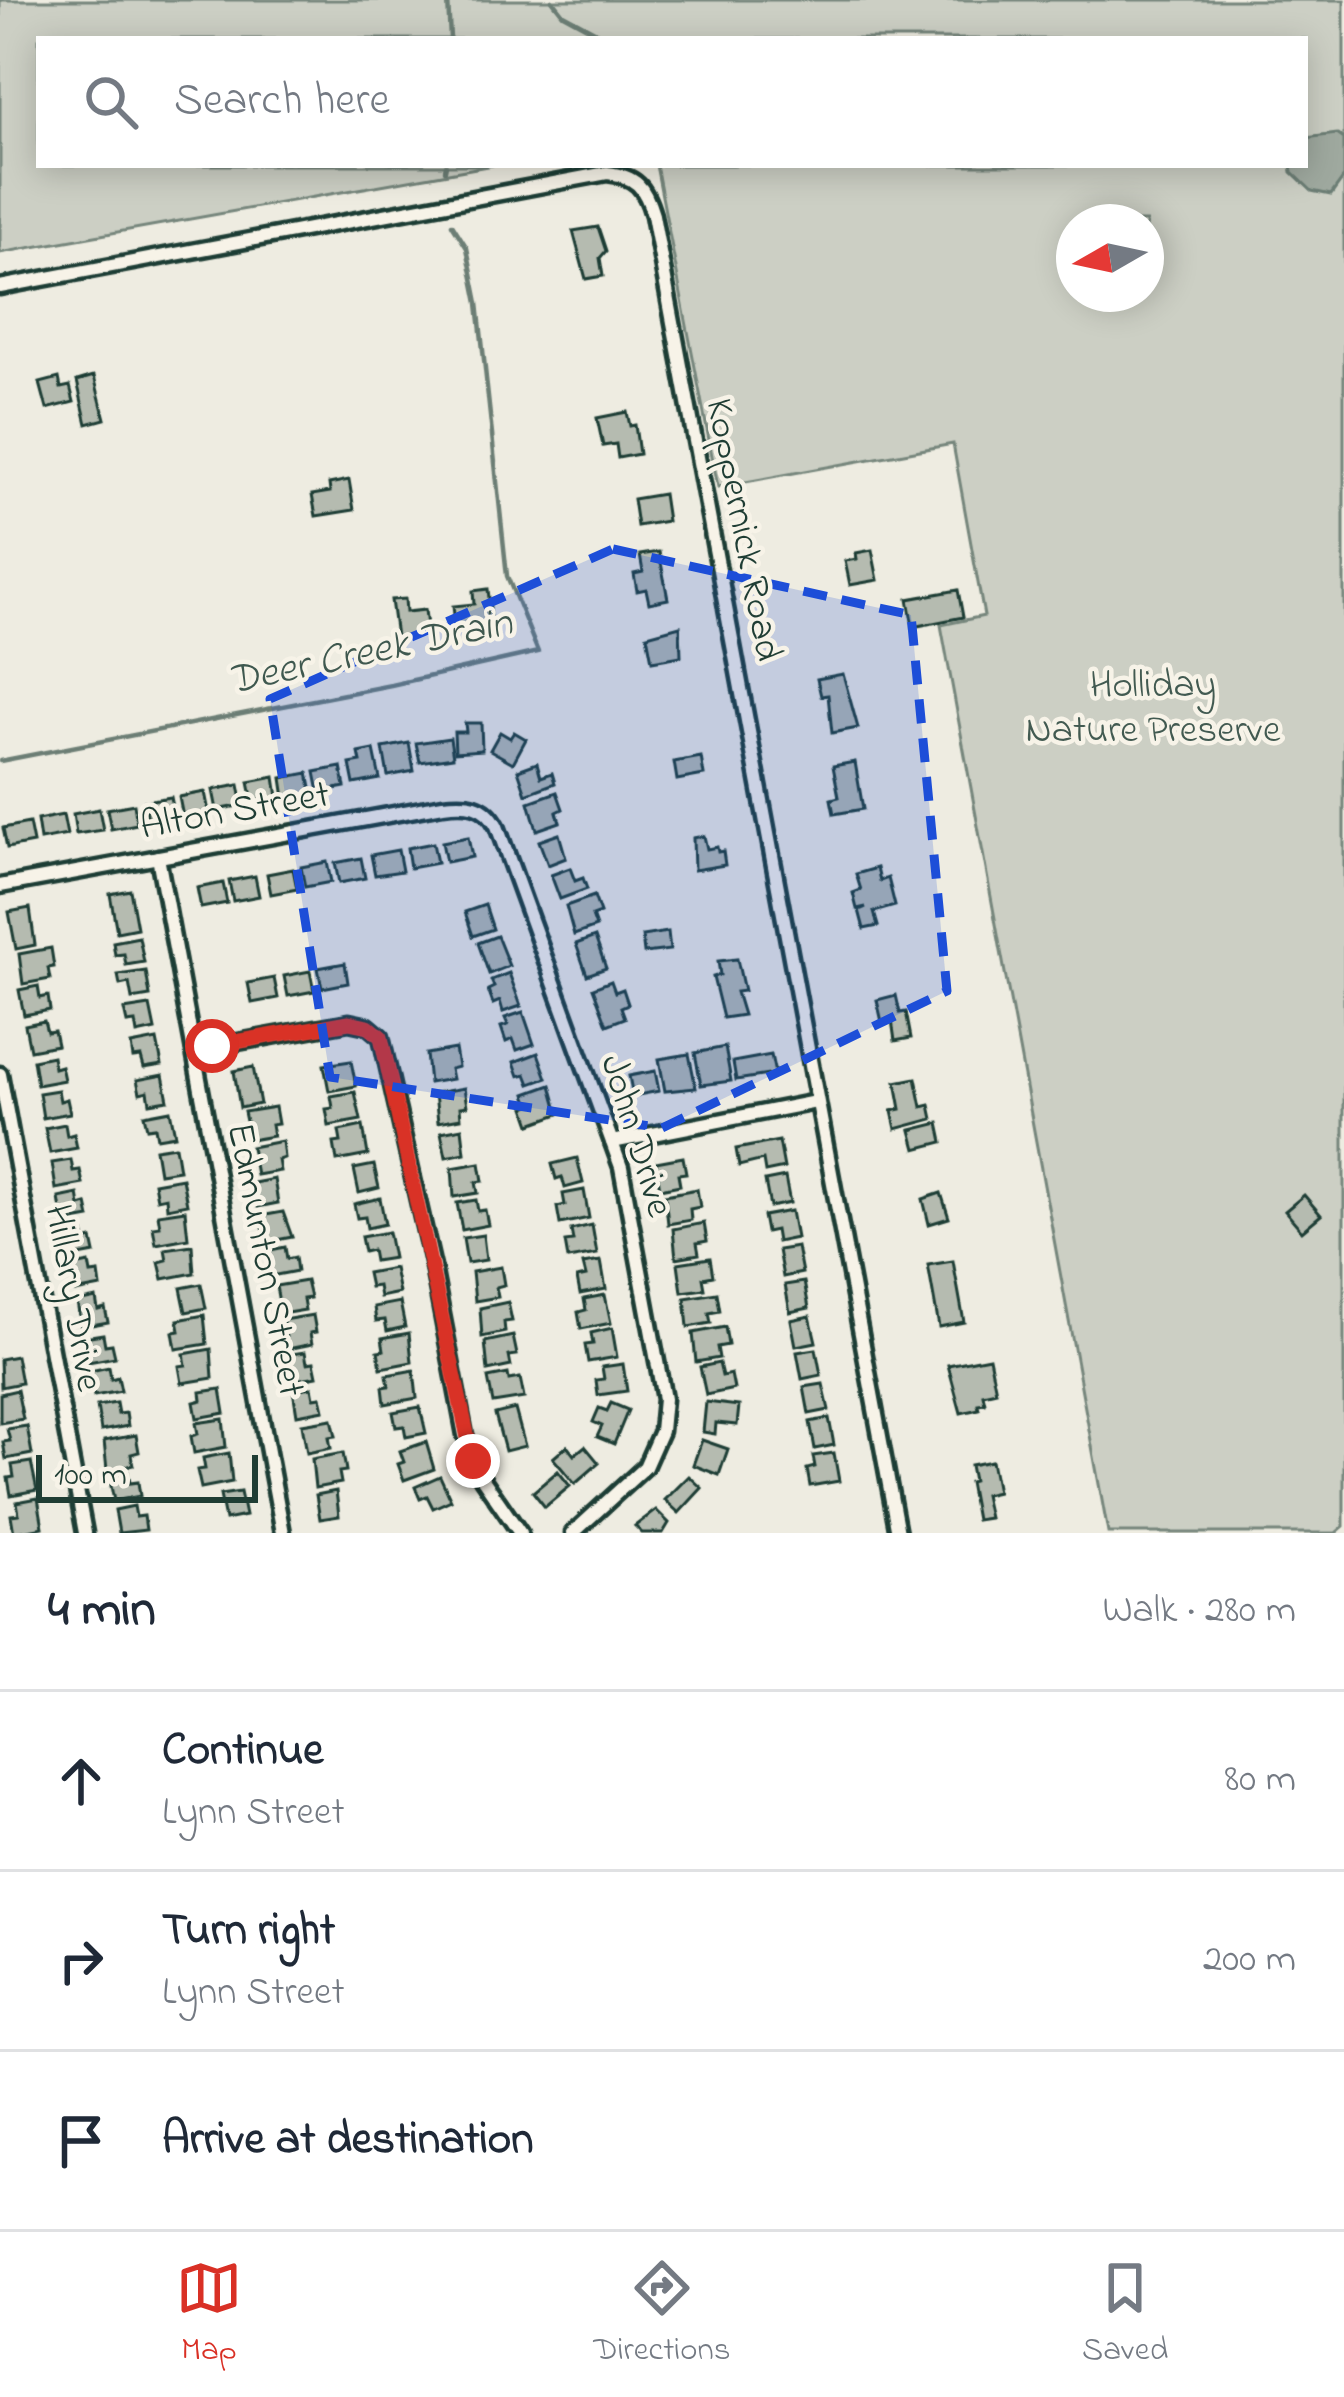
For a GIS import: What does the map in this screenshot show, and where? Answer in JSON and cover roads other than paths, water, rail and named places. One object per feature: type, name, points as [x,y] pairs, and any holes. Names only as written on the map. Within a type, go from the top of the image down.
[{"type":"street","name":"Koppernick Road","points":[[0,287],[607,173],[634,179],[647,196],[898,1533]]},
{"type":"street","name":"Alton Street","points":[[0,886],[443,805],[464,802],[480,807]]},
{"type":"street","name":"John Drive","points":[[480,807],[497,826],[624,1180],[664,1399],[656,1446],[645,1467],[573,1533]]},
{"type":"street","name":"Edmunton Street","points":[[158,857],[284,1533]]},
{"type":"street","points":[[194,1050],[349,1022],[368,1026],[381,1037],[424,1223],[465,1435],[482,1478],[520,1533]]},
{"type":"street","name":"Hillary Drive","points":[[0,1074],[85,1533]]},
{"type":"street","points":[[612,1142],[816,1102]]},
{"type":"waterway","name":"Deer Creek Drain","points":[[448,0],[450,36]]},
{"type":"waterway","points":[[552,0],[563,14],[603,36]]},
{"type":"waterway","name":"Deer Creek Drain","points":[[0,761],[538,652],[507,576],[478,303],[467,248],[452,224]]},
{"type":"park label","name":"Holliday Nature Preserve","points":[[1153,708]]}]
